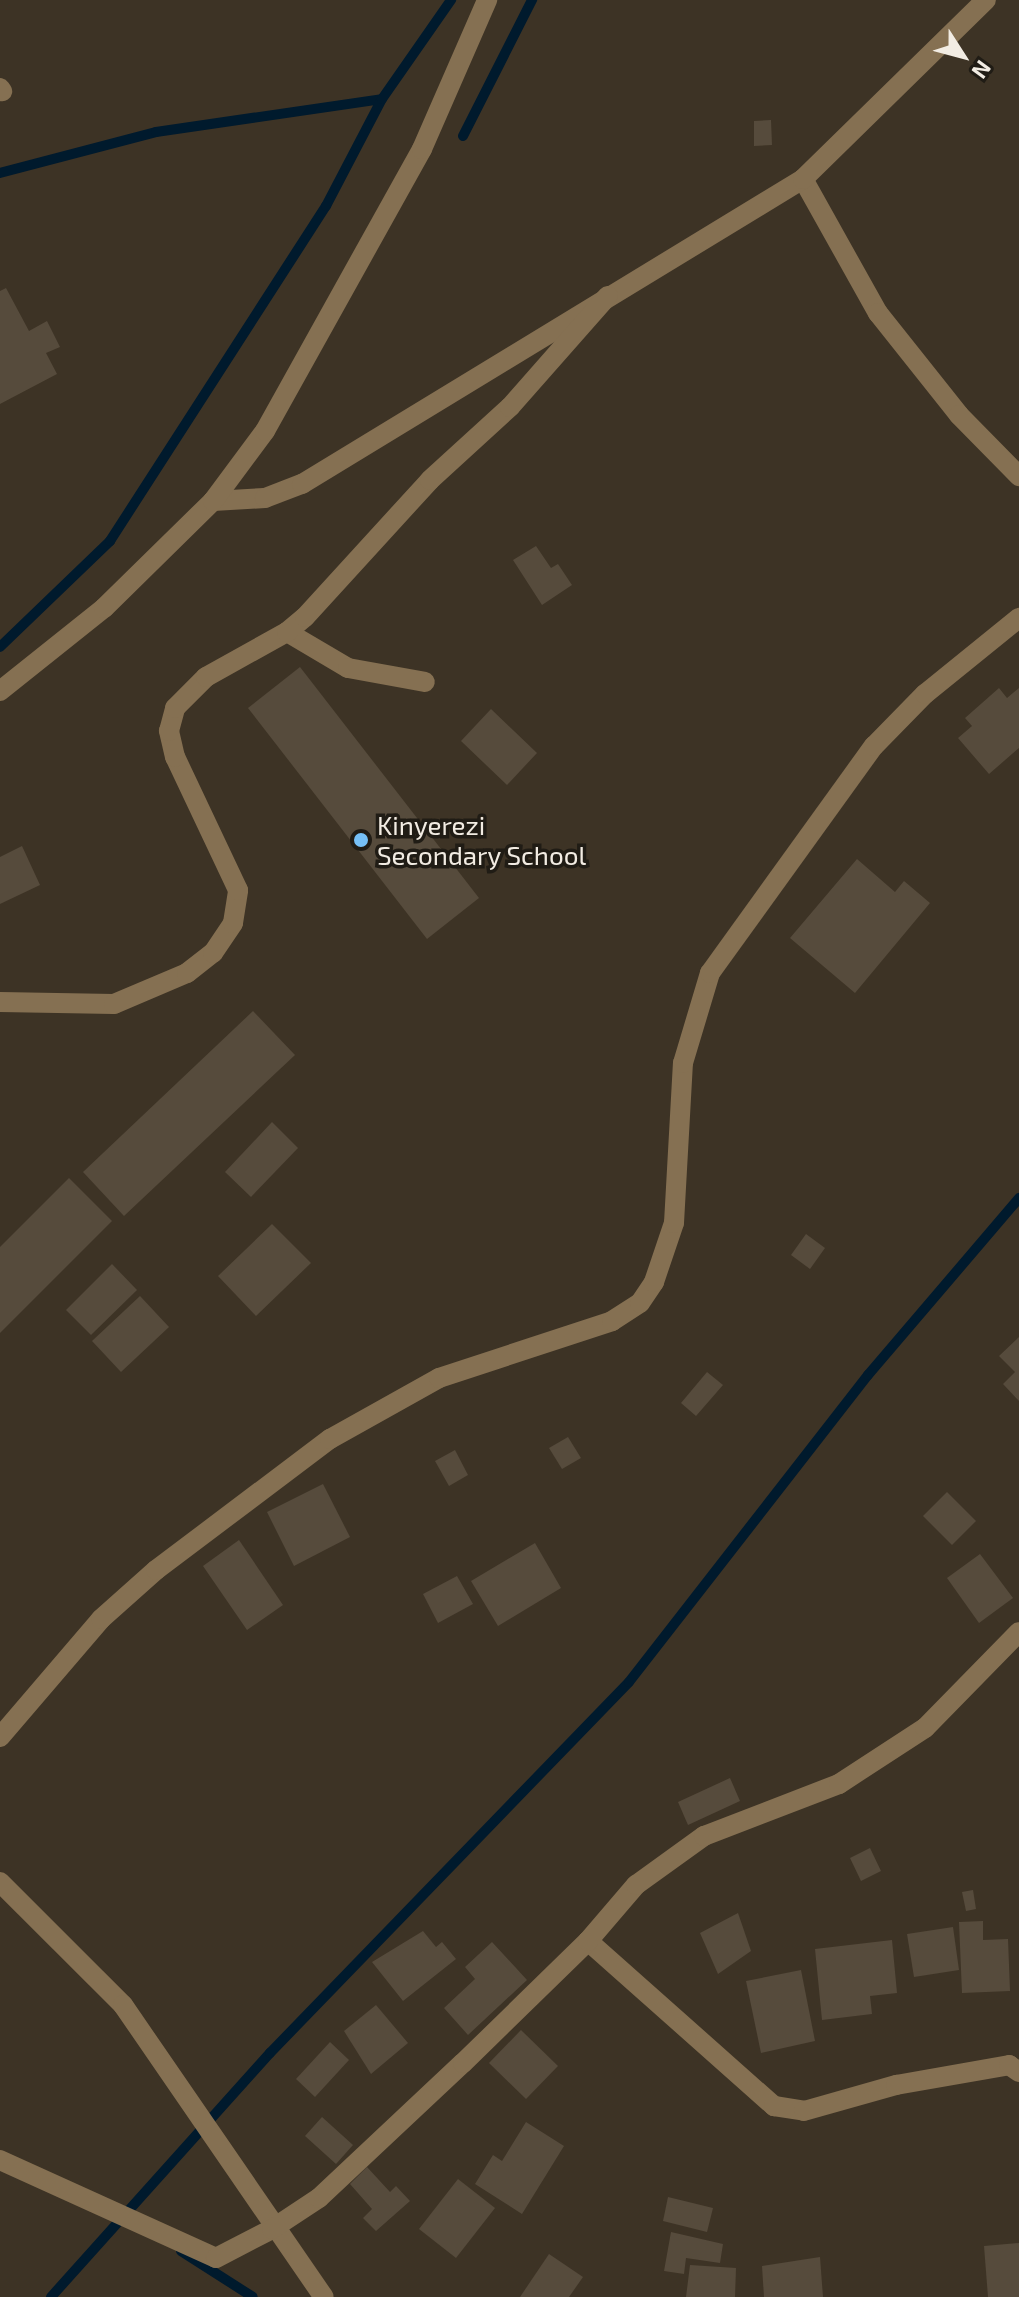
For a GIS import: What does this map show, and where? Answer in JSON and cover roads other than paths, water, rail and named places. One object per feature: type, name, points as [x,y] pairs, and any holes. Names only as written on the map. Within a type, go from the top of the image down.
[{"type":"street","points":[[0,691],[104,608],[213,501],[265,431],[380,228],[487,0]]},
{"type":"street","points":[[213,501],[265,498],[302,484],[803,179],[986,0]]},
{"type":"street","points":[[803,179],[878,313],[959,415],[1019,476]]},
{"type":"street","points":[[0,1002],[114,1004],[187,973],[220,943],[236,911],[235,874],[175,757],[171,719],[182,696],[199,682],[287,632],[430,480],[510,407],[608,296]]},
{"type":"street","points":[[0,1737],[101,1619],[156,1570],[330,1439],[439,1378],[612,1321],[640,1303],[654,1282],[674,1223],[683,1063],[710,973],[874,746],[925,694],[1019,618]]},
{"type":"street","points":[[287,632],[348,668],[425,682]]},
{"type":"street","points":[[0,2160],[216,2258],[272,2229],[319,2198],[588,1941],[636,1885],[704,1836],[839,1784],[925,1728],[1019,1632]]},
{"type":"street","points":[[0,1882],[123,2005],[272,2229],[324,2297]]},
{"type":"street","points":[[588,1941],[774,2106],[804,2111],[896,2085],[1016,2062]]},
{"type":"waterway","points":[[0,647],[110,541],[326,206],[382,99],[451,0]]},
{"type":"waterway","points":[[463,136],[532,0]]},
{"type":"waterway","points":[[0,173],[156,132],[382,99]]},
{"type":"waterway","points":[[51,2297],[270,2053],[629,1682],[868,1375],[1019,1198]]},
{"type":"waterway","points":[[181,2251],[253,2297]]},
{"type":"place","name":"Kinyerezi Secondary School","points":[[361,840]]}]
